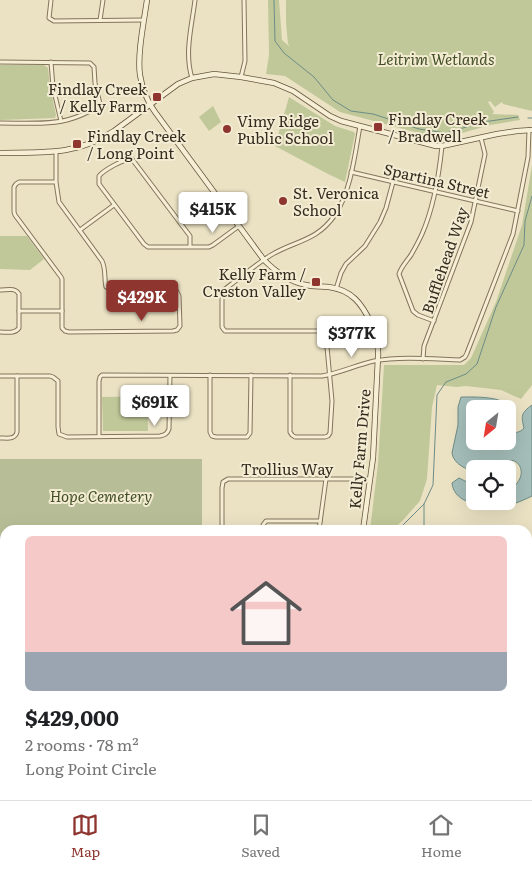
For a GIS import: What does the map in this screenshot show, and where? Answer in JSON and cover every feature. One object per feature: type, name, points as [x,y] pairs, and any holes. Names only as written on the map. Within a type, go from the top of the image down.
[{"type":"street","points":[[51,0],[49,15],[54,21],[144,20]]},
{"type":"street","points":[[100,20],[104,0]]},
{"type":"street","name":"Kelly Farm Drive","points":[[147,0],[140,53],[140,72],[142,85],[150,105],[264,260],[280,274],[293,281],[336,289],[354,298],[364,309],[373,330],[379,353],[373,458],[364,525]]},
{"type":"street","points":[[192,78],[188,66],[189,42],[195,0]]},
{"type":"street","points":[[242,77],[245,61],[244,0]]},
{"type":"street","points":[[0,62],[88,62],[94,67],[95,83],[100,101],[99,106],[84,114],[61,121],[0,123]]},
{"type":"street","points":[[51,62],[53,87],[61,121]]},
{"type":"street","points":[[0,152],[56,152],[77,148],[103,138],[178,84],[192,78],[214,74],[266,80],[293,91],[330,116],[341,121],[442,146],[517,130],[530,130],[528,157],[512,240],[466,357],[460,360],[378,361],[322,376],[105,374],[100,376],[99,381],[99,436]]},
{"type":"street","points":[[290,375],[290,432],[295,437],[325,437],[330,433],[332,401],[326,336],[324,332],[227,332],[223,329],[222,292],[264,260],[281,250],[307,239],[322,229],[335,215],[348,184],[360,126]]},
{"type":"street","name":"Bufflehead Way","points":[[423,359],[424,349],[469,229],[485,154],[481,137]]},
{"type":"street","points":[[434,321],[413,311],[399,274],[412,254],[430,210],[442,146]]},
{"type":"street","points":[[56,152],[56,182],[59,202],[104,265],[104,281],[106,286],[110,289],[176,290],[179,296],[180,326],[177,330],[69,332],[62,328],[62,279],[14,212],[14,187],[16,184],[19,182],[56,182]]},
{"type":"street","points":[[190,247],[190,236],[132,159],[127,159],[102,172],[99,176],[99,184],[148,247],[190,247],[208,247],[239,226]]},
{"type":"street","name":"Spartina Street","points":[[351,172],[518,210]]},
{"type":"street","points":[[336,289],[346,264],[365,246],[380,222],[393,182]]},
{"type":"street","points":[[80,230],[114,205]]},
{"type":"street","points":[[0,290],[14,290],[19,294],[19,328],[14,332],[0,332]]},
{"type":"street","points":[[19,311],[62,311]]},
{"type":"street","points":[[210,375],[210,432],[212,436],[216,437],[249,436],[251,376]]},
{"type":"street","points":[[0,376],[50,376],[56,378],[58,381],[58,427],[60,434],[67,437],[160,436],[168,433],[170,376]]},
{"type":"street","points":[[0,438],[13,438],[18,432],[17,376]]},
{"type":"street","points":[[320,525],[326,479]]},
{"type":"street","name":"Trollius Way","points":[[222,525],[222,488],[223,482],[228,480],[370,479]]},
{"type":"street","points":[[263,525],[266,521],[320,521]]},
{"type":"green space","name":"Leitrim Wetlands","points":[[268,0],[279,0],[282,40],[290,47],[286,23],[286,0],[532,0],[532,111],[503,104],[502,102],[495,107],[490,101],[488,102],[494,112],[492,114],[518,115],[520,120],[490,125],[441,139],[340,112],[285,76],[266,74],[269,55]]},
{"type":"green space","points":[[0,65],[44,65],[48,68],[55,118],[0,120]]},
{"type":"green space","points":[[289,97],[335,126],[354,132],[345,182],[275,146]]},
{"type":"green space","points":[[213,106],[221,122],[209,131],[199,117]]},
{"type":"green space","points":[[532,165],[532,385],[521,399],[501,390],[437,385],[432,407],[427,479],[420,501],[398,525],[371,525],[378,464],[384,365],[464,365],[471,358],[496,302],[522,225]]},
{"type":"green space","points":[[0,236],[27,236],[44,259],[30,270],[0,269]]},
{"type":"green space","points":[[147,396],[148,431],[103,431],[102,397]]},
{"type":"green space","name":"Hope Cemetery","points":[[0,459],[202,459],[202,525],[0,525]]},
{"type":"water","points":[[461,397],[498,400],[466,400],[466,450],[516,450],[516,432],[524,428],[523,415],[532,405],[532,496],[516,503],[516,484],[520,479],[521,473],[516,460],[466,460],[466,468],[455,460],[452,453],[458,425],[458,407]]},
{"type":"water","points":[[459,478],[466,482],[466,500],[456,494],[453,489],[452,483]]},
{"type":"waterway","points":[[274,0],[275,41],[284,53],[314,77],[333,100],[351,111],[373,114],[419,129],[446,133],[483,122],[518,117]]},
{"type":"waterway","points":[[403,525],[424,504],[433,485],[437,395],[446,382],[466,374],[477,364],[496,307],[524,245],[525,221],[532,196]]},
{"type":"waterway","points":[[424,504],[424,525]]},
{"type":"place","name":"Findlay Creek / Kelly Farm","points":[[157,97]]},
{"type":"place","name":"Findlay Creek / Bradwell","points":[[378,127]]},
{"type":"place","name":"Vimy Ridge Public School","points":[[227,129]]},
{"type":"place","name":"Findlay Creek / Long Point","points":[[77,144]]},
{"type":"place","name":"St. Veronica School","points":[[283,201]]},
{"type":"place","name":"Kelly Farm / Creston Valley","points":[[316,282]]}]
